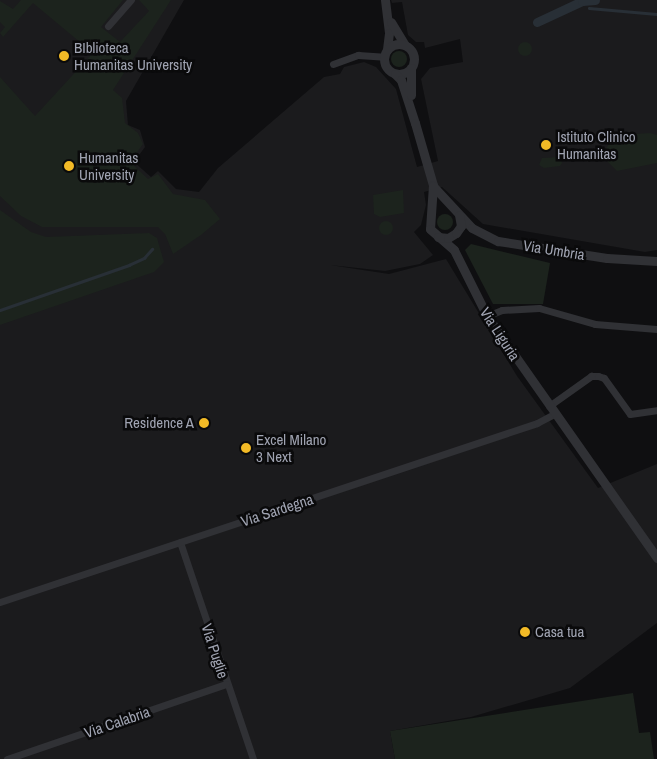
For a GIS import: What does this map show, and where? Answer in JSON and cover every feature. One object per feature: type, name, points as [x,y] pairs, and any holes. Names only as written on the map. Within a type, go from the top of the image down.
[{"type":"street","points":[[108,26],[131,0]]},
{"type":"street","points":[[385,0],[388,16],[385,53],[386,68],[401,80],[416,123],[433,185],[430,229],[438,236],[456,233],[480,234]]},
{"type":"street","points":[[388,16],[413,55],[409,84],[416,123]]},
{"type":"street","points":[[333,64],[358,55],[385,53],[395,44],[405,45]]},
{"type":"street","points":[[395,74],[404,73],[411,68]]},
{"type":"street","points":[[433,185],[459,215],[456,233]]},
{"type":"street","points":[[431,214],[440,207],[452,208]]},
{"type":"street","name":"Via Umbria","points":[[459,215],[480,234],[535,248],[607,258],[657,261]]},
{"type":"street","name":"Via Liguria","points":[[454,250],[456,233]]},
{"type":"street","name":"Via Liguria","points":[[438,236],[454,250],[487,316],[551,410],[657,558]]},
{"type":"street","points":[[487,316],[502,310],[539,308],[595,324],[657,330]]},
{"type":"street","name":"Via Sardegna","points":[[0,602],[538,423],[591,376],[604,378],[630,414],[657,410]]},
{"type":"street","name":"Via Puglie","points":[[180,542],[252,759]]},
{"type":"street","name":"Via Calabria","points":[[7,759],[226,684]]},
{"type":"shaded area","points":[[0,0],[184,0],[126,101],[128,125],[140,130],[145,147],[134,162],[151,177],[158,171],[176,189],[199,192],[218,168],[324,77],[340,74],[344,67],[364,62],[376,67],[396,89],[417,167],[438,161],[421,79],[430,68],[463,62],[460,39],[425,48],[424,42],[416,42],[408,35],[402,2],[392,3],[391,0],[657,0],[657,250],[645,252],[483,224],[442,187],[424,192],[426,205],[421,225],[414,232],[433,255],[420,264],[385,271],[330,265],[389,274],[446,259],[517,376],[598,488],[657,464],[657,623],[570,688],[471,717],[390,731],[395,759],[0,759]]},
{"type":"shaded area","points":[[21,0],[123,0],[101,27],[120,42],[149,11],[139,0],[171,0],[113,90],[122,98],[125,123],[138,133],[143,144],[130,162],[148,179],[158,174],[173,194],[205,200],[220,219],[201,235],[173,254],[165,234],[158,227],[42,227],[21,216],[0,196],[0,77],[35,116],[93,53],[33,3],[3,37],[0,33],[5,27],[0,22],[0,1],[13,9]]},
{"type":"shaded area","points":[[525,42],[530,44],[532,49],[530,54],[525,56],[520,54],[518,49],[520,44]]},
{"type":"shaded area","points":[[396,51],[402,51],[407,56],[405,65],[396,67],[391,62],[391,56]]},
{"type":"shaded area","points":[[650,133],[657,135],[657,163],[617,171],[606,160],[605,150],[612,139],[620,135]]},
{"type":"shaded area","points":[[591,153],[596,156],[594,160],[570,161],[572,156]]},
{"type":"shaded area","points":[[560,157],[562,163],[560,166],[544,168],[539,165],[542,158]]},
{"type":"shaded area","points":[[403,190],[404,213],[380,217],[374,214],[373,195]]},
{"type":"shaded area","points":[[0,210],[31,232],[46,237],[149,233],[157,238],[164,262],[154,272],[0,325]]},
{"type":"shaded area","points":[[442,214],[448,214],[453,219],[451,228],[442,230],[437,225],[437,219]]},
{"type":"shaded area","points":[[386,221],[391,223],[393,228],[391,233],[386,235],[381,233],[379,228],[381,223]]},
{"type":"shaded area","points":[[471,244],[550,263],[543,304],[493,304],[465,250]]},
{"type":"shaded area","points":[[633,693],[639,733],[650,732],[654,759],[395,759],[390,731]]},
{"type":"waterway","points":[[537,22],[582,1],[595,0]]},
{"type":"waterway","points":[[589,8],[657,14]]},
{"type":"waterway","points":[[0,310],[129,265],[144,258],[152,249]]},
{"type":"place","name":"BIblioteca Humanitas University","points":[[64,56]]},
{"type":"place","name":"Istituto Clinico Humanitas","points":[[546,145]]},
{"type":"place","name":"Humanitas University","points":[[69,166]]},
{"type":"place","name":"Residence A","points":[[204,423]]},
{"type":"place","name":"Excel Milano 3 Next","points":[[246,448]]},
{"type":"place","name":"Casa tua","points":[[525,632]]}]
